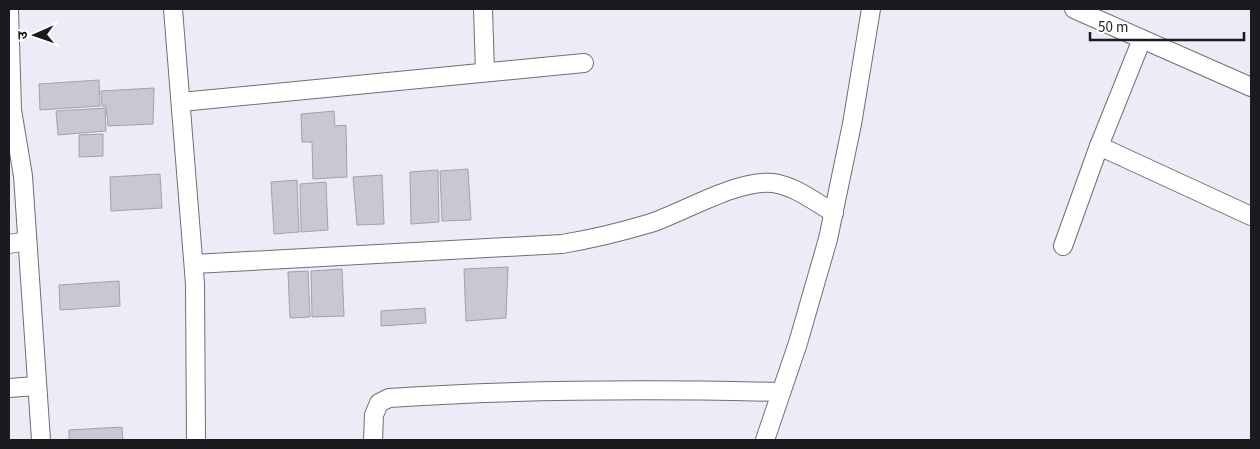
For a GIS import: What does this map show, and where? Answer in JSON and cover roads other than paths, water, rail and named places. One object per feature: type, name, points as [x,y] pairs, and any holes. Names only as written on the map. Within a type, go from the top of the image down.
[{"type":"street","points":[[9,9],[10,110],[23,176],[41,440]]},
{"type":"street","points":[[173,9],[194,264],[196,440]]},
{"type":"street","points":[[483,9],[484,72]]},
{"type":"street","points":[[765,440],[823,258],[852,124],[871,9]]},
{"type":"street","points":[[1074,9],[1251,87]]},
{"type":"street","points":[[1063,246],[1099,146],[1142,38]]},
{"type":"street","points":[[181,102],[584,63]]},
{"type":"street","points":[[1099,146],[1251,216]]},
{"type":"street","points":[[194,264],[570,242],[597,238],[652,222],[751,184],[772,183],[790,187],[834,213]]},
{"type":"street","points":[[9,244],[27,241]]},
{"type":"street","points":[[9,388],[36,386]]},
{"type":"street","points":[[373,440],[374,415],[379,403],[389,398],[468,393],[601,389],[781,392]]}]
